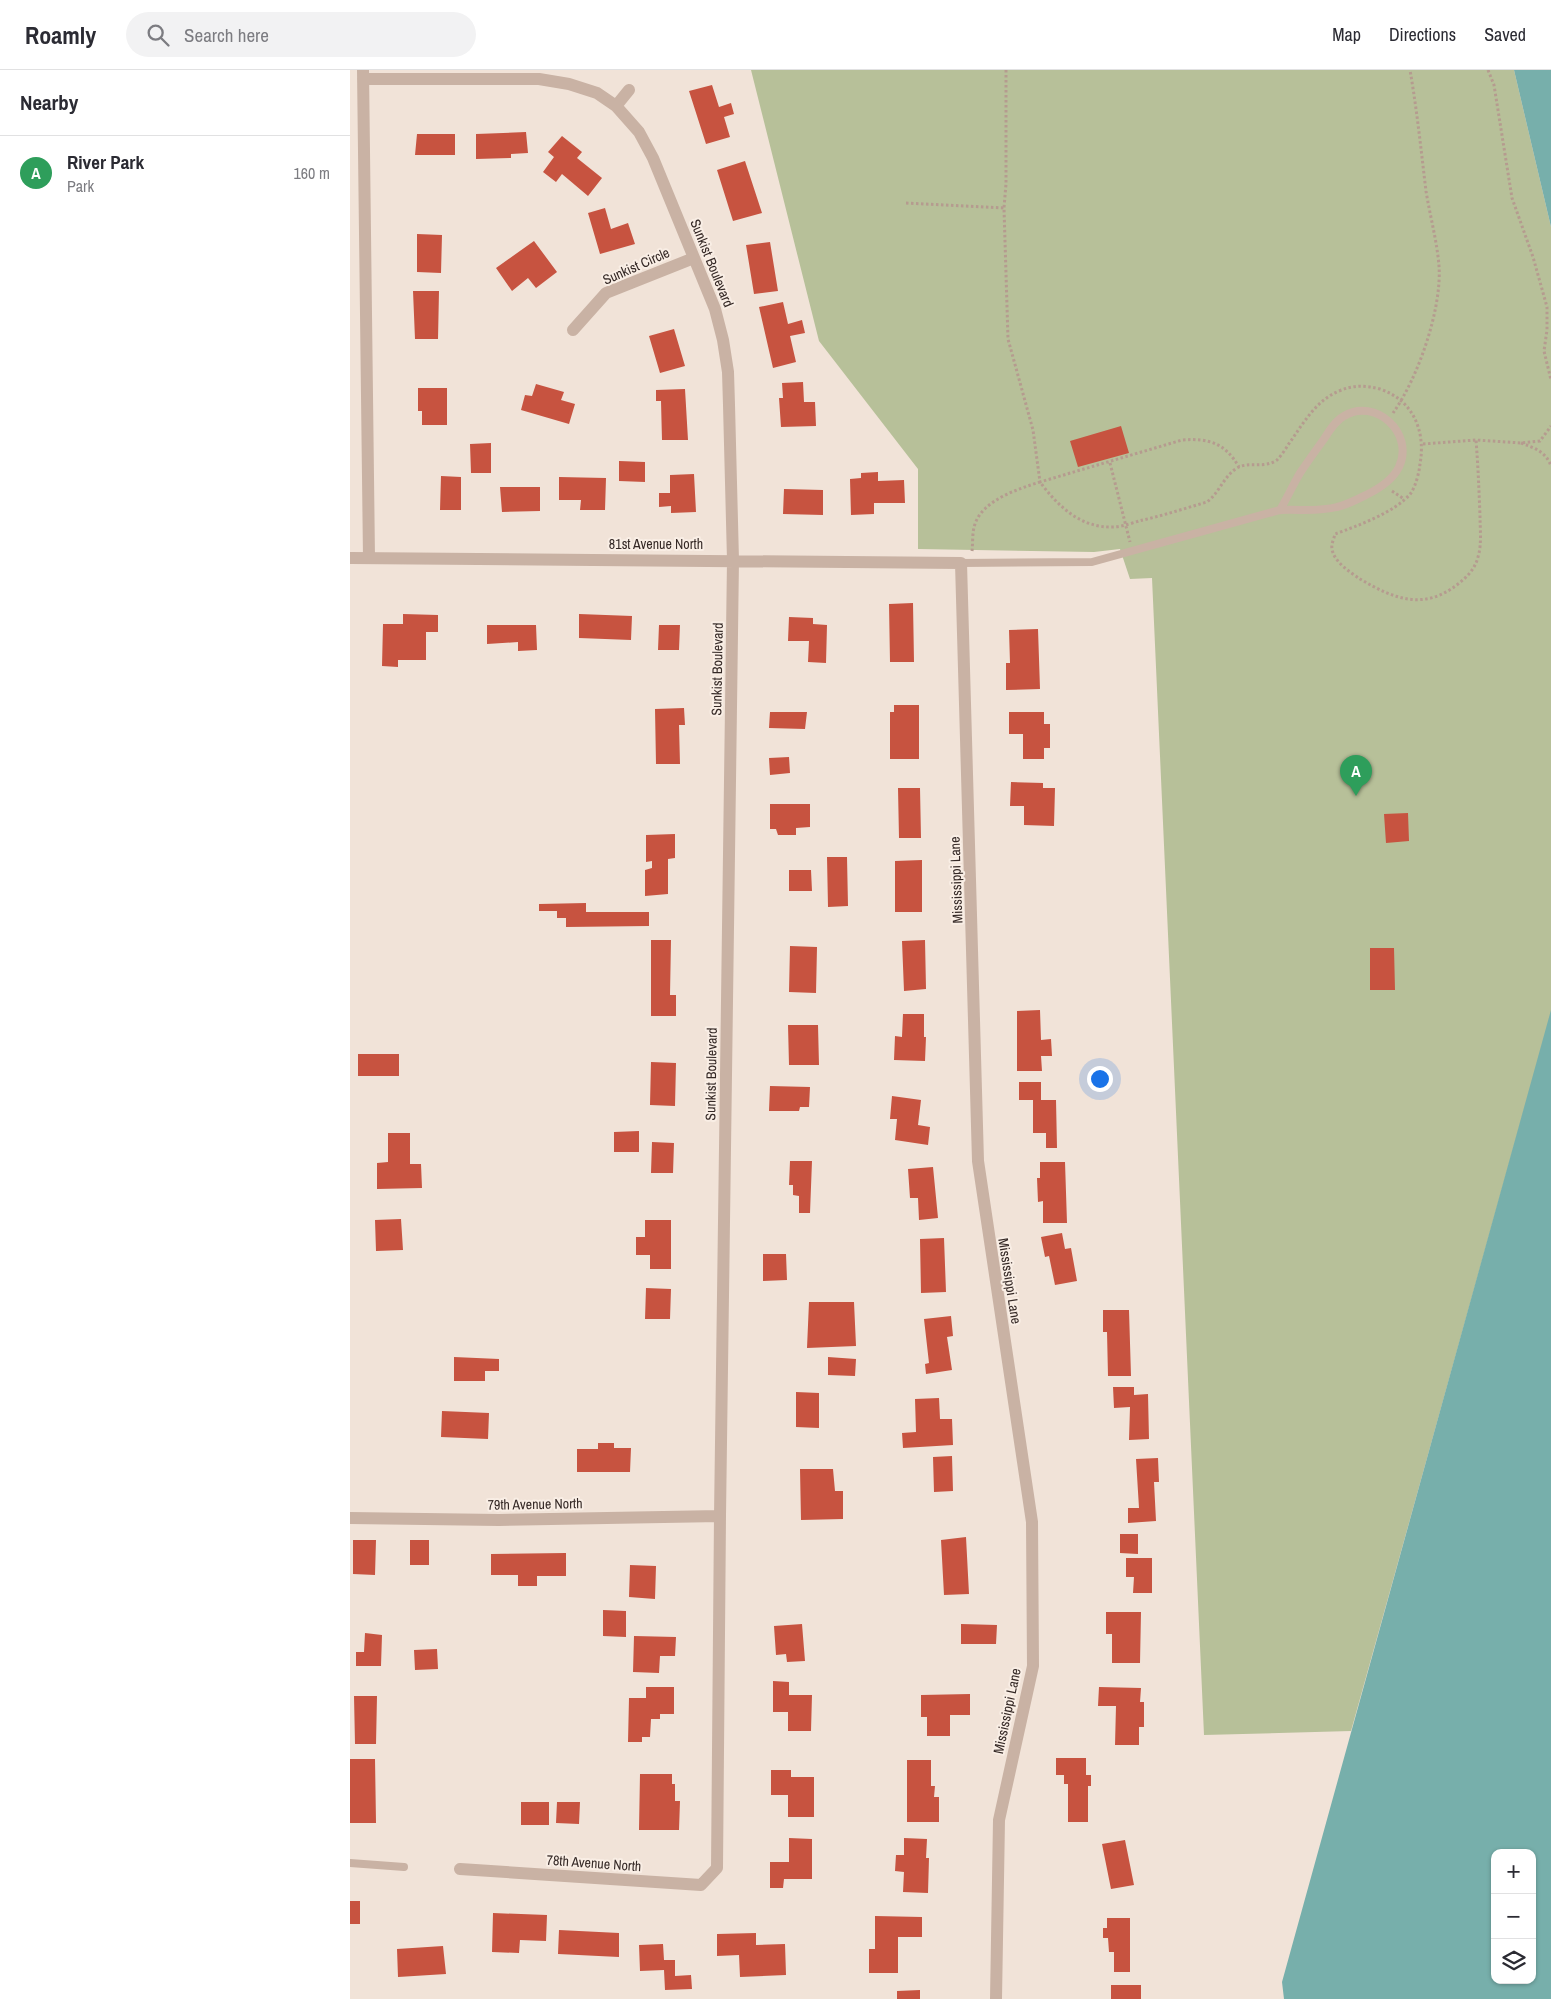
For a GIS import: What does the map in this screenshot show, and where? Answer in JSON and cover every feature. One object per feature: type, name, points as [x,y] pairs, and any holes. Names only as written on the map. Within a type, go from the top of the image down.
[{"type":"street","name":"Sunkist Boulevard","points":[[363,75],[539,80],[568,84],[596,93],[616,106],[639,132],[648,149],[694,258],[714,309],[723,340],[728,372],[733,560],[717,1868]]},
{"type":"street","points":[[363,75],[369,558]]},
{"type":"street","points":[[616,106],[629,90]]},
{"type":"street","name":"Sunkist Circle","points":[[573,330],[606,293],[694,258]]},
{"type":"street","name":"81st Avenue North","points":[[350,558],[961,563]]},
{"type":"street","name":"Mississippi Lane","points":[[961,563],[978,1161],[1032,1522],[1033,1666],[998,1820],[996,1999]]},
{"type":"street","name":"79th Avenue North","points":[[350,1518],[499,1520],[720,1516]]},
{"type":"street","name":"78th Avenue North","points":[[460,1869],[701,1886],[717,1868]]},
{"type":"lane","points":[[961,563],[1075,564],[1092,562],[1280,510],[1301,508],[1320,511],[1339,507],[1374,491],[1391,478],[1399,466],[1402,449],[1397,430],[1388,419],[1376,413],[1362,411],[1343,416],[1332,427],[1300,473],[1280,510]]},
{"type":"lane","points":[[350,1863],[404,1867]]},
{"type":"path","points":[[1006,70],[1006,184],[1004,208],[1008,339],[1033,430],[1040,482],[1059,505],[1081,521],[1097,526],[1112,527],[1207,502],[1214,497],[1234,470],[1240,467],[1269,464],[1278,459],[1318,404],[1328,396],[1352,386],[1372,387],[1388,392],[1402,400],[1415,419],[1420,429],[1423,444],[1419,471],[1411,492],[1390,509],[1370,520],[1335,534],[1332,550],[1338,560],[1352,573],[1391,596],[1406,600],[1426,600],[1436,598],[1456,586],[1475,567],[1479,556],[1481,538],[1476,440]]},
{"type":"path","points":[[1388,419],[1402,400],[1416,371],[1433,315],[1437,296],[1439,267],[1427,196],[1410,70]]},
{"type":"path","points":[[1488,70],[1494,86],[1512,198],[1533,257],[1547,307],[1547,330],[1544,351],[1551,380]]},
{"type":"path","points":[[906,203],[1004,208]]},
{"type":"path","points":[[1423,444],[1476,440],[1521,443],[1540,441],[1551,426]]},
{"type":"path","points":[[961,563],[972,551],[974,524],[980,514],[1012,491],[1182,440],[1200,438],[1218,444],[1233,457],[1240,467]]},
{"type":"path","points":[[1521,443],[1540,450],[1551,466]]},
{"type":"path","points":[[1110,462],[1133,552]]},
{"type":"green space","points":[[751,70],[1514,70],[1551,227],[1551,1013],[1351,1731],[1204,1735],[1152,578],[1130,579],[1120,549],[1094,552],[918,549],[918,469],[819,341]]},
{"type":"water","points":[[1514,70],[1551,70],[1551,227]]},
{"type":"water","points":[[1551,1010],[1551,1999],[1284,1999],[1282,1982]]},
{"type":"building","points":[[712,85],[719,107],[731,103],[734,114],[724,117],[730,137],[706,144],[689,91]]},
{"type":"building","points":[[526,132],[528,153],[511,154],[511,158],[476,159],[476,134]]},
{"type":"building","points":[[417,134],[455,134],[455,155],[415,155]]},
{"type":"building","points":[[562,136],[582,152],[577,158],[602,178],[588,196],[562,174],[556,182],[543,172],[554,157],[548,152]]},
{"type":"building","points":[[745,161],[762,213],[733,221],[717,170]]},
{"type":"building","points":[[605,208],[611,229],[628,223],[635,244],[600,254],[588,213]]},
{"type":"building","points":[[417,234],[442,235],[441,273],[417,272]]},
{"type":"building","points":[[534,241],[557,272],[536,288],[528,278],[512,291],[496,268]]},
{"type":"building","points":[[770,242],[778,291],[754,294],[746,245]]},
{"type":"building","points":[[413,291],[439,291],[438,339],[415,339]]},
{"type":"building","points":[[783,302],[788,324],[802,320],[805,333],[790,336],[796,362],[773,368],[759,307]]},
{"type":"building","points":[[674,329],[685,366],[660,373],[649,336]]},
{"type":"building","points":[[803,382],[804,402],[815,402],[816,426],[781,427],[779,398],[783,398],[782,383]]},
{"type":"building","points":[[536,384],[564,392],[561,400],[575,404],[569,424],[521,410],[525,395],[532,396]]},
{"type":"building","points":[[418,388],[447,388],[447,425],[422,425],[422,411],[418,411]]},
{"type":"building","points":[[685,389],[688,440],[662,440],[661,401],[656,401],[656,390]]},
{"type":"building","points":[[1121,426],[1129,453],[1078,467],[1070,441]]},
{"type":"building","points":[[491,443],[491,473],[471,473],[470,444]]},
{"type":"building","points":[[619,461],[645,462],[645,482],[619,481]]},
{"type":"building","points":[[878,472],[878,481],[904,480],[905,503],[874,503],[874,514],[851,515],[850,479],[861,478],[861,473]]},
{"type":"building","points":[[694,474],[696,512],[671,513],[671,506],[659,507],[659,493],[670,493],[670,475]]},
{"type":"building","points":[[441,476],[461,477],[461,510],[440,510]]},
{"type":"building","points":[[559,477],[606,478],[605,510],[580,510],[581,500],[559,500]]},
{"type":"building","points":[[500,487],[540,487],[540,511],[502,512]]},
{"type":"building","points":[[784,489],[823,490],[823,515],[783,514]]},
{"type":"building","points":[[913,603],[914,662],[890,662],[889,604]]},
{"type":"building","points":[[403,614],[438,615],[438,632],[426,632],[426,660],[398,660],[398,667],[382,666],[383,624],[403,624]]},
{"type":"building","points":[[579,614],[632,616],[631,640],[579,638]]},
{"type":"building","points":[[789,617],[813,618],[813,624],[827,625],[826,663],[808,662],[809,641],[788,641]]},
{"type":"building","points":[[487,625],[536,625],[537,650],[518,651],[518,642],[487,644]]},
{"type":"building","points":[[659,625],[680,625],[679,650],[658,650]]},
{"type":"building","points":[[1038,629],[1040,689],[1006,690],[1006,663],[1010,663],[1009,630]]},
{"type":"building","points":[[894,705],[919,705],[919,759],[890,759],[890,712],[894,712]]},
{"type":"building","points":[[684,708],[685,725],[679,725],[680,764],[656,764],[655,709]]},
{"type":"building","points":[[770,712],[807,712],[805,729],[769,728]]},
{"type":"building","points":[[1009,712],[1044,712],[1044,724],[1050,724],[1050,748],[1044,748],[1044,759],[1023,759],[1023,734],[1009,734]]},
{"type":"building","points":[[789,757],[790,773],[770,775],[769,758]]},
{"type":"building","points":[[1011,782],[1043,783],[1043,788],[1055,788],[1054,826],[1024,825],[1024,806],[1010,806]]},
{"type":"building","points":[[898,788],[920,788],[921,838],[899,838]]},
{"type":"building","points":[[770,804],[810,804],[810,827],[796,828],[796,835],[778,835],[776,829],[770,829]]},
{"type":"building","points":[[1408,813],[1409,841],[1386,843],[1384,814]]},
{"type":"building","points":[[675,834],[675,858],[668,859],[668,894],[645,896],[645,870],[652,868],[652,861],[646,862],[646,835]]},
{"type":"building","points":[[827,857],[847,857],[848,906],[828,907]]},
{"type":"building","points":[[922,860],[922,912],[895,912],[895,861]]},
{"type":"building","points":[[789,870],[811,870],[812,891],[789,891]]},
{"type":"building","points":[[586,903],[586,912],[649,912],[649,926],[566,927],[566,918],[557,918],[557,911],[539,911],[539,904]]},
{"type":"building","points":[[651,940],[671,940],[670,995],[676,995],[676,1016],[651,1016]]},
{"type":"building","points":[[925,940],[926,989],[904,991],[902,941]]},
{"type":"building","points":[[790,946],[817,947],[816,993],[789,992]]},
{"type":"building","points":[[1370,948],[1394,948],[1395,990],[1370,990]]},
{"type":"building","points":[[1040,1010],[1041,1040],[1051,1039],[1052,1056],[1041,1056],[1042,1071],[1017,1071],[1017,1011]]},
{"type":"building","points":[[903,1014],[924,1014],[924,1037],[926,1037],[925,1061],[894,1060],[895,1036],[902,1037]]},
{"type":"building","points":[[788,1025],[818,1025],[819,1065],[789,1065]]},
{"type":"building","points":[[358,1054],[399,1054],[399,1076],[358,1076]]},
{"type":"building","points":[[651,1062],[676,1063],[675,1106],[650,1105]]},
{"type":"building","points":[[1019,1082],[1041,1082],[1041,1100],[1056,1100],[1057,1148],[1046,1148],[1046,1133],[1033,1133],[1033,1100],[1019,1100]]},
{"type":"building","points":[[770,1086],[810,1087],[809,1107],[800,1107],[799,1111],[769,1111]]},
{"type":"building","points":[[892,1096],[921,1100],[918,1125],[930,1127],[928,1145],[895,1140],[897,1119],[890,1119]]},
{"type":"building","points":[[639,1131],[639,1152],[614,1152],[614,1132]]},
{"type":"building","points":[[388,1133],[410,1133],[410,1164],[421,1164],[422,1188],[377,1189],[377,1163],[388,1162]]},
{"type":"building","points":[[652,1142],[674,1143],[673,1173],[651,1173]]},
{"type":"building","points":[[790,1161],[812,1161],[810,1213],[799,1213],[799,1196],[793,1195],[793,1185],[789,1185]]},
{"type":"building","points":[[1040,1162],[1065,1162],[1067,1223],[1043,1223],[1043,1201],[1038,1202],[1037,1178],[1040,1178]]},
{"type":"building","points":[[933,1167],[938,1218],[919,1220],[918,1198],[910,1198],[908,1169]]},
{"type":"building","points":[[401,1219],[403,1250],[376,1251],[375,1220]]},
{"type":"building","points":[[645,1220],[671,1220],[671,1269],[650,1269],[650,1255],[636,1255],[636,1237],[645,1237]]},
{"type":"building","points":[[1062,1233],[1065,1249],[1071,1248],[1077,1281],[1055,1285],[1049,1256],[1045,1257],[1041,1237]]},
{"type":"building","points":[[944,1238],[946,1292],[921,1293],[920,1239]]},
{"type":"building","points":[[763,1254],[786,1254],[787,1280],[763,1281]]},
{"type":"building","points":[[646,1288],[671,1289],[670,1319],[645,1319]]},
{"type":"building","points":[[809,1302],[854,1302],[856,1346],[807,1348]]},
{"type":"building","points":[[1103,1310],[1129,1310],[1131,1376],[1108,1376],[1107,1332],[1103,1332]]},
{"type":"building","points":[[951,1316],[953,1336],[947,1337],[952,1370],[926,1374],[925,1364],[929,1363],[924,1319]]},
{"type":"building","points":[[454,1357],[499,1359],[499,1371],[485,1371],[485,1381],[454,1381]]},
{"type":"building","points":[[828,1357],[856,1359],[855,1376],[828,1375]]},
{"type":"building","points":[[1113,1387],[1134,1387],[1134,1395],[1148,1394],[1149,1439],[1129,1440],[1130,1407],[1114,1408]]},
{"type":"building","points":[[796,1392],[819,1393],[819,1428],[796,1427]]},
{"type":"building","points":[[939,1398],[940,1419],[952,1419],[953,1445],[903,1448],[902,1433],[916,1432],[915,1399]]},
{"type":"building","points":[[442,1411],[489,1413],[488,1439],[441,1437]]},
{"type":"building","points":[[598,1443],[614,1443],[614,1448],[631,1448],[630,1472],[577,1472],[577,1449],[598,1449]]},
{"type":"building","points":[[952,1456],[953,1491],[934,1492],[933,1457]]},
{"type":"building","points":[[1158,1458],[1159,1482],[1154,1482],[1156,1521],[1128,1523],[1128,1508],[1139,1508],[1136,1459]]},
{"type":"building","points":[[800,1469],[833,1469],[835,1491],[843,1491],[843,1519],[801,1520]]},
{"type":"building","points":[[1120,1534],[1138,1534],[1138,1554],[1120,1553]]},
{"type":"building","points":[[966,1537],[969,1594],[944,1595],[941,1540]]},
{"type":"building","points":[[353,1540],[376,1540],[375,1575],[353,1574]]},
{"type":"building","points":[[410,1540],[429,1540],[429,1565],[410,1565]]},
{"type":"building","points":[[566,1553],[566,1576],[537,1576],[537,1586],[518,1586],[518,1575],[491,1575],[491,1554]]},
{"type":"building","points":[[1126,1558],[1152,1558],[1152,1593],[1133,1593],[1134,1577],[1126,1577]]},
{"type":"building","points":[[630,1565],[656,1566],[655,1599],[629,1597]]},
{"type":"building","points":[[603,1610],[626,1611],[626,1637],[603,1636]]},
{"type":"building","points":[[1106,1612],[1141,1612],[1140,1663],[1112,1663],[1112,1634],[1106,1634]]},
{"type":"building","points":[[802,1624],[805,1661],[787,1662],[786,1654],[776,1655],[774,1626]]},
{"type":"building","points":[[961,1624],[997,1625],[996,1644],[961,1644]]},
{"type":"building","points":[[365,1633],[382,1635],[381,1666],[356,1666],[356,1652],[364,1652]]},
{"type":"building","points":[[634,1636],[676,1637],[675,1656],[660,1656],[659,1673],[633,1672]]},
{"type":"building","points":[[437,1649],[438,1669],[415,1670],[414,1650]]},
{"type":"building","points":[[773,1681],[789,1682],[789,1695],[812,1695],[811,1731],[788,1731],[788,1712],[773,1712]]},
{"type":"building","points":[[646,1687],[674,1687],[674,1714],[660,1714],[660,1719],[651,1719],[650,1737],[642,1737],[642,1742],[628,1742],[629,1698],[646,1698]]},
{"type":"building","points":[[1099,1687],[1141,1688],[1140,1702],[1144,1702],[1144,1727],[1139,1727],[1139,1745],[1115,1745],[1116,1706],[1098,1706]]},
{"type":"building","points":[[970,1694],[970,1715],[950,1715],[950,1736],[927,1736],[927,1717],[921,1717],[921,1695]]},
{"type":"building","points":[[354,1696],[377,1696],[376,1744],[355,1744]]},
{"type":"building","points":[[1056,1758],[1086,1758],[1086,1775],[1091,1775],[1091,1786],[1088,1786],[1088,1822],[1068,1822],[1068,1784],[1064,1784],[1064,1775],[1056,1775]]},
{"type":"building","points":[[350,1759],[375,1759],[376,1823],[350,1823]]},
{"type":"building","points":[[907,1760],[931,1760],[931,1786],[935,1786],[934,1797],[939,1797],[939,1822],[907,1822]]},
{"type":"building","points":[[771,1770],[791,1770],[791,1777],[814,1777],[814,1817],[788,1817],[788,1795],[771,1795]]},
{"type":"building","points":[[640,1774],[672,1774],[672,1784],[675,1784],[675,1801],[680,1801],[679,1830],[639,1830]]},
{"type":"building","points":[[521,1802],[549,1802],[549,1825],[521,1825]]},
{"type":"building","points":[[557,1802],[580,1802],[579,1824],[556,1823]]},
{"type":"building","points":[[789,1838],[812,1839],[812,1879],[784,1879],[783,1888],[770,1888],[770,1862],[789,1862]]},
{"type":"building","points":[[904,1838],[927,1839],[926,1858],[929,1858],[928,1893],[903,1892],[904,1872],[895,1871],[896,1855],[904,1855]]},
{"type":"building","points":[[1125,1840],[1134,1885],[1111,1889],[1102,1844]]},
{"type":"building","points":[[350,1901],[360,1901],[360,1924],[350,1924]]},
{"type":"building","points":[[493,1913],[547,1915],[546,1941],[520,1940],[519,1953],[492,1952]]},
{"type":"building","points":[[875,1916],[922,1917],[922,1937],[898,1937],[898,1973],[869,1973],[869,1949],[875,1949]]},
{"type":"building","points":[[1107,1918],[1130,1918],[1130,1972],[1114,1972],[1114,1952],[1109,1952],[1108,1938],[1103,1938],[1103,1928],[1107,1928]]},
{"type":"building","points":[[559,1930],[619,1933],[619,1957],[558,1954]]},
{"type":"building","points":[[756,1933],[756,1945],[785,1944],[786,1975],[740,1977],[739,1955],[717,1956],[717,1934]]},
{"type":"building","points":[[663,1944],[664,1960],[675,1960],[675,1976],[691,1975],[692,1989],[665,1990],[664,1970],[640,1971],[639,1945]]},
{"type":"building","points":[[443,1946],[446,1974],[398,1977],[397,1949]]},
{"type":"building","points":[[1111,1985],[1141,1985],[1141,1999],[1111,1999]]},
{"type":"building","points":[[920,1990],[920,1999],[897,1999],[897,1991]]},
{"type":"place","name":"River Park","points":[[1356,796]]}]
